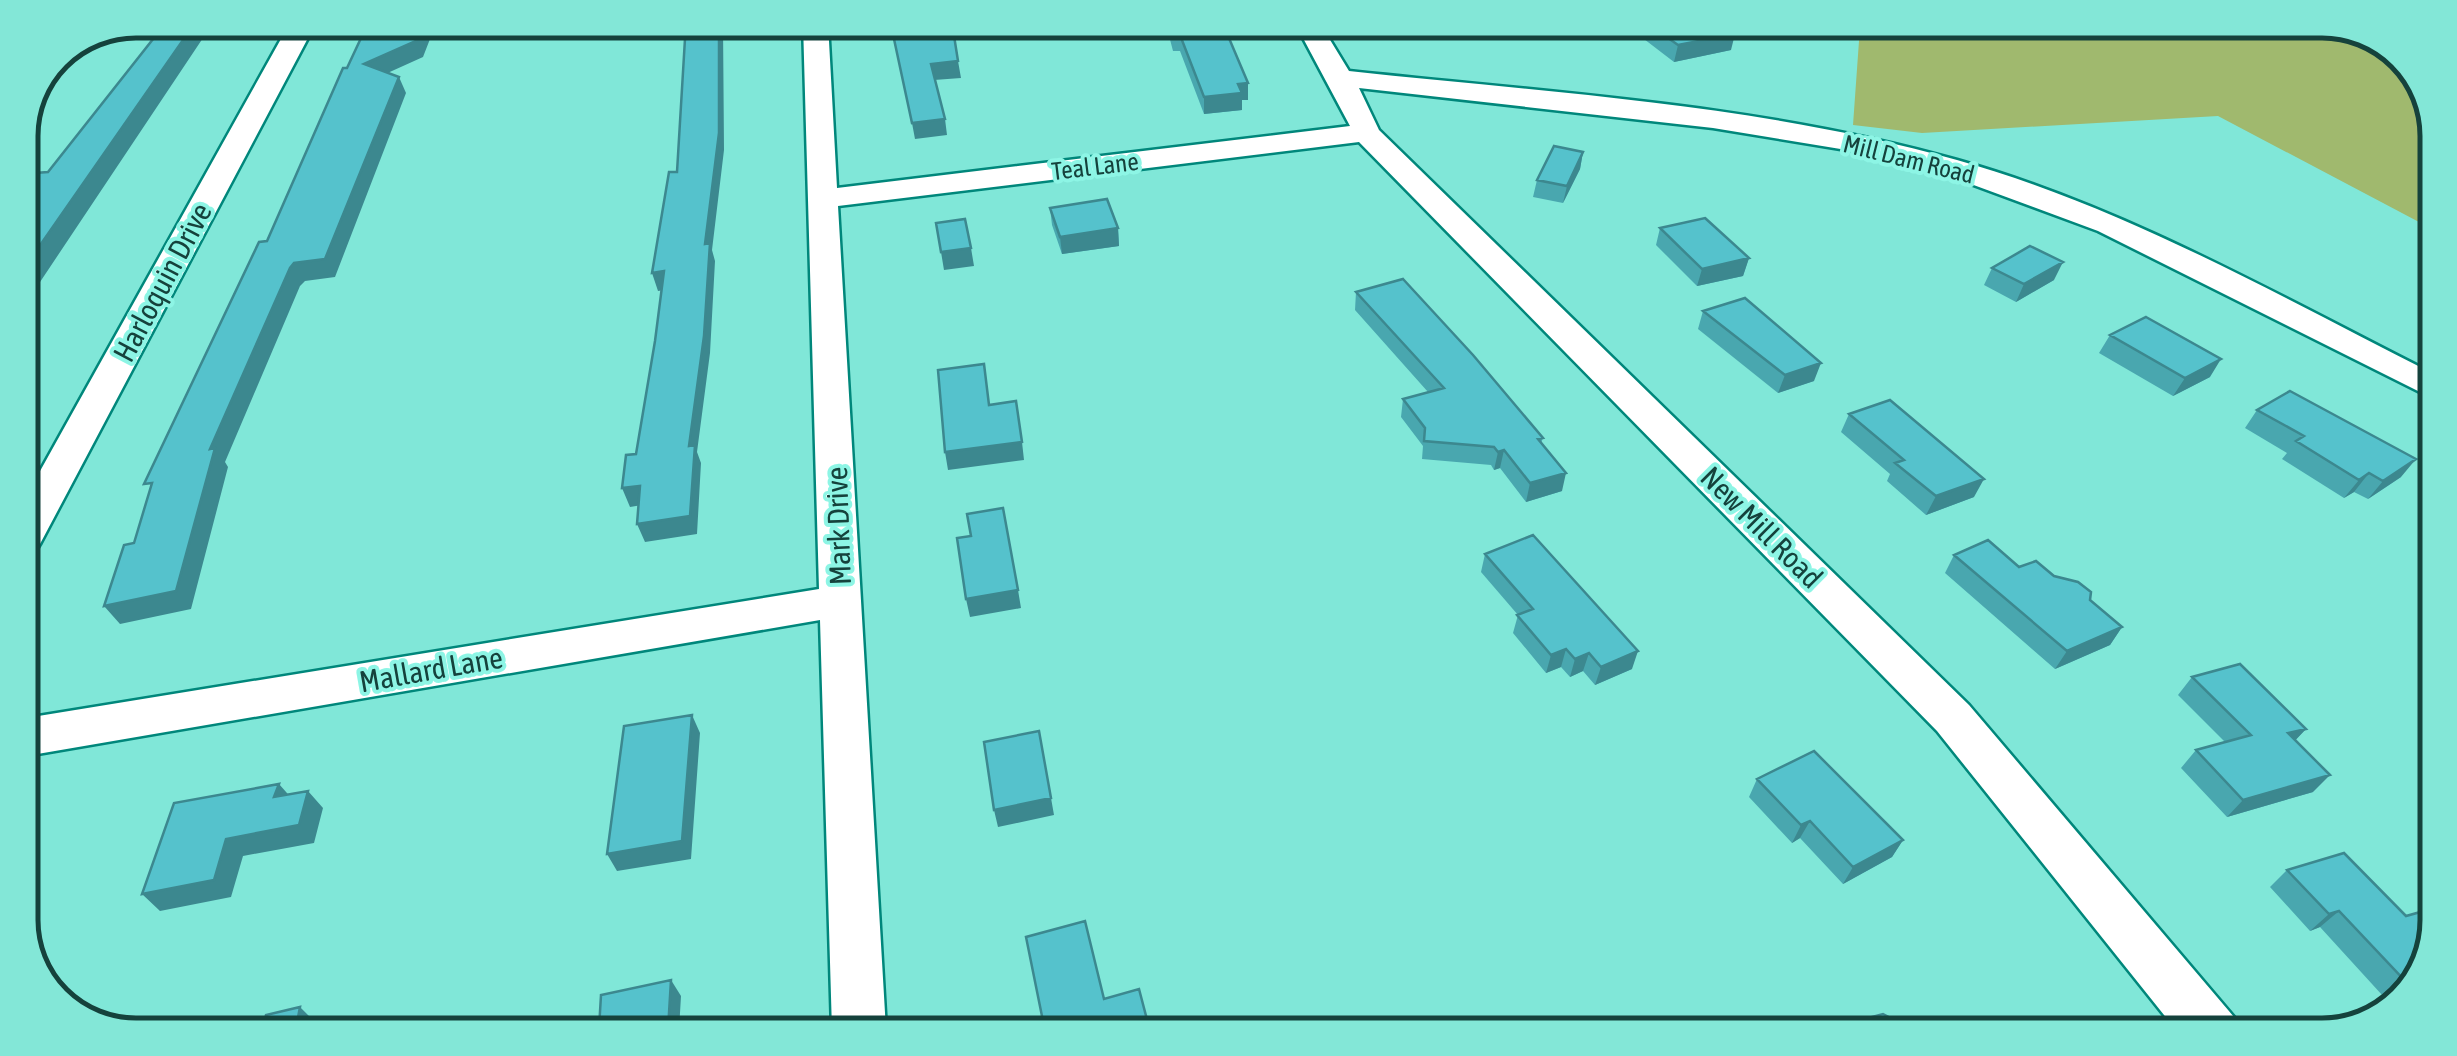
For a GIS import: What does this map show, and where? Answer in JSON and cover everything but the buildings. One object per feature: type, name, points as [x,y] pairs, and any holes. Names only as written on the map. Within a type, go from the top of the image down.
[{"type":"street","name":"Harloquin Drive","points":[[38,511],[295,38]]},
{"type":"street","name":"Mark Drive","points":[[817,38],[858,1018]]},
{"type":"street","name":"New Mill Road","points":[[1317,38],[1366,133],[1953,718],[2199,1018]]},
{"type":"street","name":"Mill Dam Road","points":[[1340,78],[1713,120],[1873,146],[1951,167],[2109,224],[2419,381]]},
{"type":"street","name":"Teal Lane","points":[[824,199],[1366,133]]},
{"type":"street","name":"Mallard Lane","points":[[38,735],[841,601]]},
{"type":"green space","points":[[1859,38],[2341,39],[2381,58],[2409,92],[2418,116],[2419,222],[2218,116],[1922,133],[1853,125]]}]
